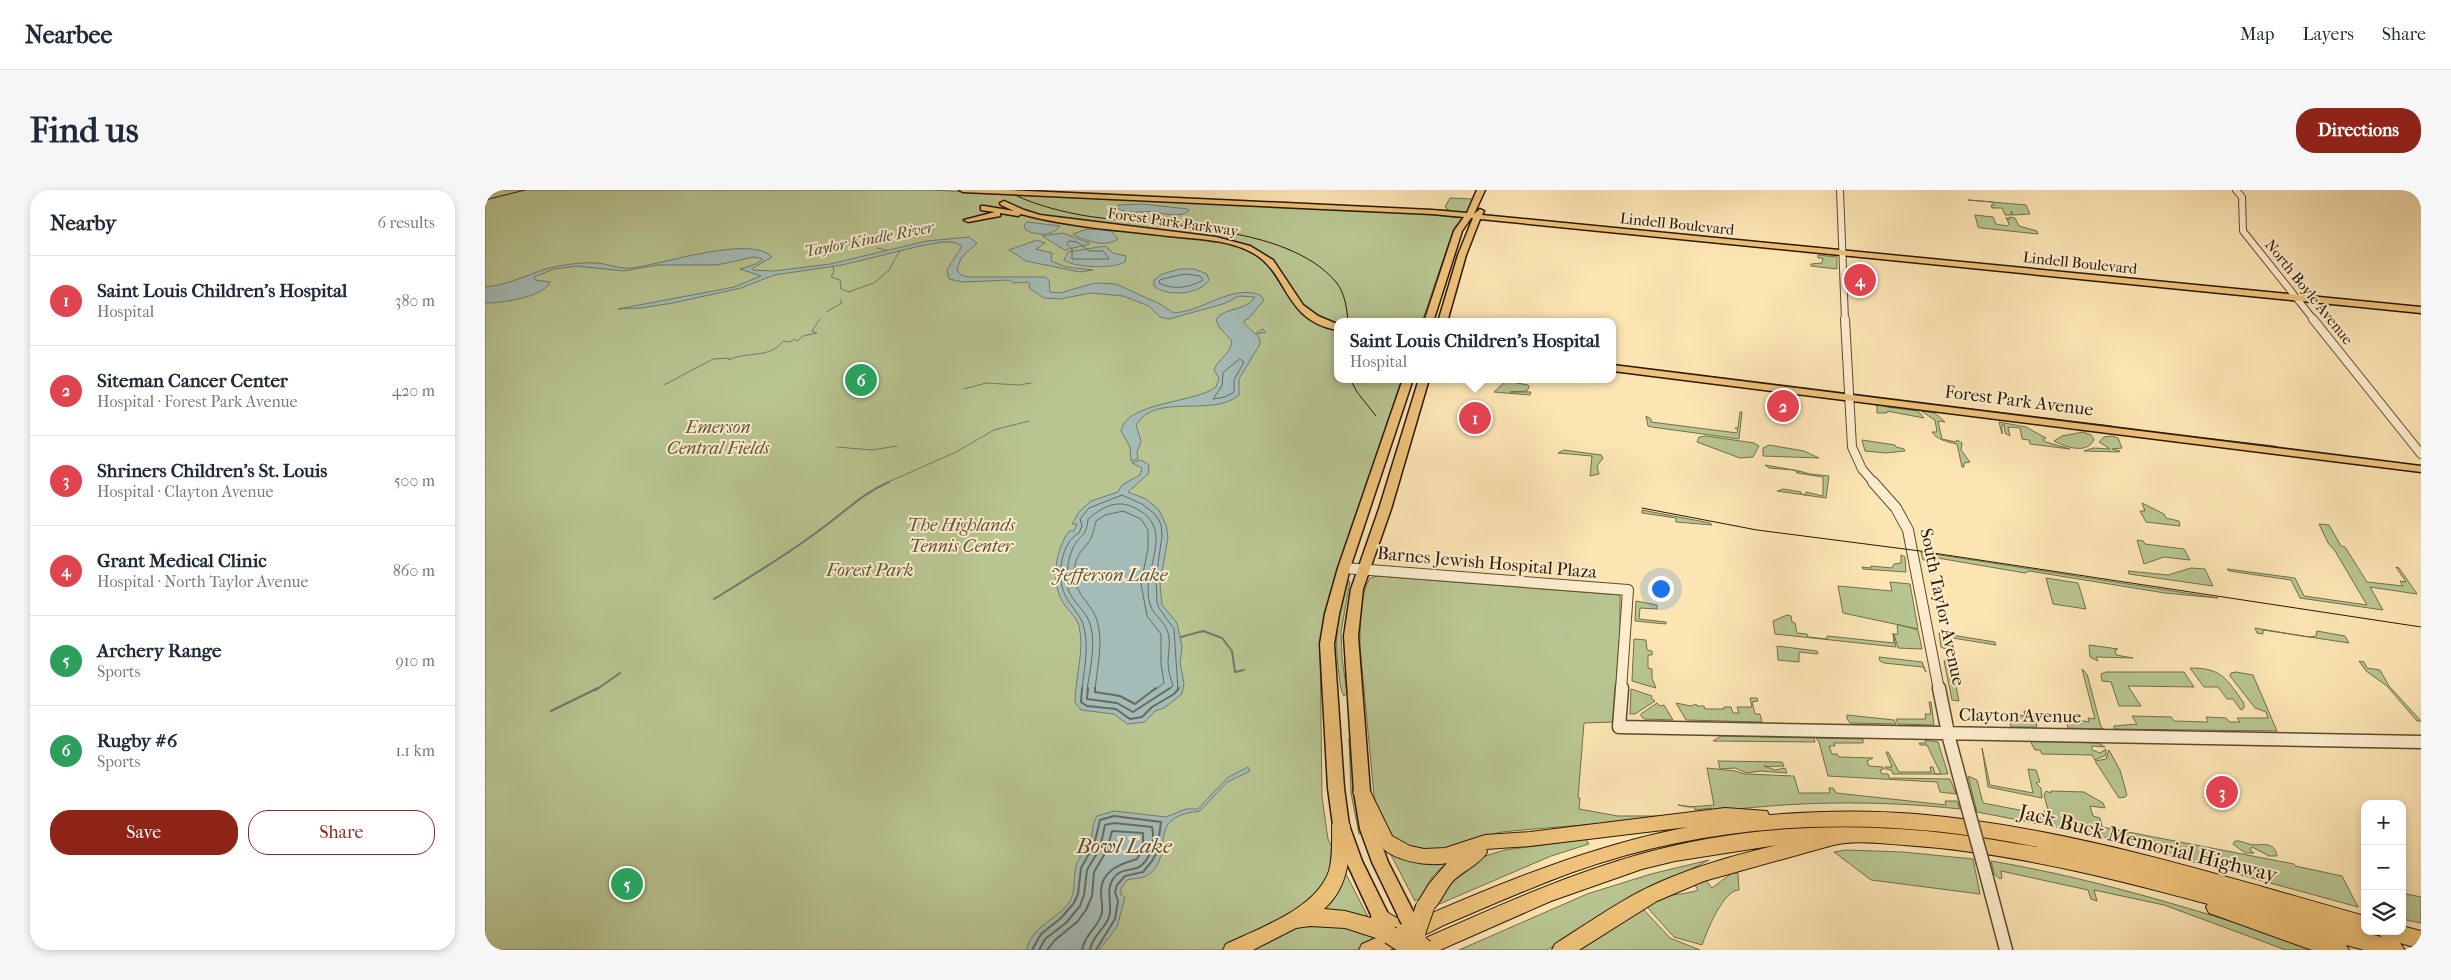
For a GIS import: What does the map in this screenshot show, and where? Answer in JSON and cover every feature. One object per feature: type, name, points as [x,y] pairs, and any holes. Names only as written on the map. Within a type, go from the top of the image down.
[{"type":"highway","points":[[1362,792],[1383,837],[1393,846],[1410,854],[1424,857],[1445,856],[1485,842],[1519,840],[1725,814],[1745,814],[1784,820]]},
{"type":"highway","name":"Jack Buck Memorial Highway","points":[[1369,950],[1502,892],[1585,859],[1641,843],[1698,830],[1784,820],[1842,818],[1903,820],[1962,825],[2027,835],[2125,858],[2361,924]]},
{"type":"highway","points":[[1233,950],[1289,921],[1316,905],[1326,896],[1334,883],[1340,860],[1341,825]]},
{"type":"highway","points":[[1563,950],[1627,908],[1681,881],[1735,862],[1848,834]]},
{"type":"highway","name":"Jack Buck Memorial Highway","points":[[1404,936],[1645,860],[1732,842],[1789,836],[1848,834],[1938,838],[2002,847],[2074,861],[2168,885],[2395,950]]},
{"type":"highway","points":[[1289,921],[1339,917],[1352,919],[1404,936],[1440,882],[1455,865],[1478,852],[1519,840]]},
{"type":"highway","points":[[2168,885],[2234,914],[2339,950]]},
{"type":"highway","points":[[2403,935],[2421,940]]},
{"type":"main road","name":"Lindell Boulevard","points":[[963,190],[1007,196],[1419,211],[2421,311]]},
{"type":"main road","points":[[1442,318],[1481,190]]},
{"type":"main road","points":[[1429,318],[1459,227],[1473,217],[1486,190]]},
{"type":"main road","name":"Forest Park Parkway","points":[[1007,196],[1017,210],[1040,217],[1210,239],[1246,247],[1264,256],[1273,264],[1295,300],[1303,309],[1316,318],[1334,325]]},
{"type":"main road","name":"Forest Park Parkway","points":[[1007,196],[1031,213],[1218,238],[1255,248],[1271,256],[1279,264],[1307,307],[1334,324]]},
{"type":"main road","points":[[984,208],[1040,217]]},
{"type":"main road","points":[[967,220],[1014,214]]},
{"type":"main road","name":"Forest Park Avenue","points":[[1616,361],[2421,469]]},
{"type":"main road","name":"Forest Park Avenue","points":[[1616,368],[2421,462]]},
{"type":"main road","points":[[1404,936],[1354,861],[1341,825],[1336,788],[1327,644],[1331,614],[1344,568],[1407,383]]},
{"type":"main road","points":[[1404,936],[1373,844],[1362,792],[1351,636],[1354,602],[1385,509],[1423,383]]},
{"type":"street","name":"South Taylor Avenue","points":[[1840,190],[1845,342],[1851,436],[1856,459],[1896,507],[1908,530],[1948,733],[2006,950]]},
{"type":"street","name":"North Boyle Avenue","points":[[2237,190],[2242,197],[2243,230],[2421,454]]},
{"type":"street","name":"Barnes Jewish Hospital Plaza","points":[[1344,568],[1627,590],[1619,727]]},
{"type":"street","name":"Clayton Avenue","points":[[1619,727],[2421,742]]},
{"type":"green space","name":"Forest Park","points":[[485,190],[931,190],[1416,213],[1462,218],[1454,228],[1423,318],[1334,318],[1334,383],[1401,383],[1341,559],[1324,619],[1320,647],[1322,797],[1328,839],[1385,950],[485,950]]},
{"type":"green space","points":[[1450,198],[1473,199],[1469,210],[1465,214],[1437,210],[1449,210],[1445,207]]},
{"type":"green space","points":[[1993,202],[2026,205],[2030,214],[2013,215],[2011,211],[2012,215],[2005,215],[2002,208],[1992,208]]},
{"type":"green space","points":[[1975,215],[1993,217],[1996,224],[2007,226],[2009,224],[2006,217],[2009,220],[2009,217],[2015,218],[2019,226],[2037,231],[2038,234],[1981,228],[1978,227]]},
{"type":"green space","points":[[1818,255],[1837,257],[1837,269],[1811,266],[1811,264],[1822,263],[1823,258],[1818,258]]},
{"type":"green space","points":[[1504,383],[1517,383],[1528,385],[1527,391],[1510,392],[1531,392],[1530,395],[1494,392]]},
{"type":"green space","points":[[1861,397],[2112,426],[2112,427]]},
{"type":"green space","points":[[1877,405],[1916,409],[1887,407],[1918,411],[1924,418],[1887,411],[1887,413],[1877,413]]},
{"type":"green space","points":[[1921,411],[1935,413],[1945,422],[1938,421],[1942,439],[1956,442],[1957,440],[1962,443],[1961,450],[1970,462],[1964,463],[1964,467],[1962,467],[1957,444],[1943,440],[1934,435],[1932,432],[1937,432],[1935,420]]},
{"type":"green space","points":[[1740,412],[1742,412],[1739,439],[1652,427],[1648,426],[1646,416],[1651,419],[1651,422],[1737,433],[1738,430],[1735,428],[1738,428]]},
{"type":"green space","points":[[1999,422],[2026,427],[2046,438],[2043,440],[2046,442],[2070,449],[2030,444],[2029,440],[2022,439],[2020,428],[2008,427],[2010,436],[2005,433],[2004,424],[2002,425],[2002,434]]},
{"type":"green space","points":[[2135,431],[2275,446],[2282,449]]},
{"type":"green space","points":[[2083,432],[2091,435],[2094,439],[2087,447],[2070,447],[2054,441],[2062,436]]},
{"type":"green space","points":[[1706,436],[1754,443],[1759,446],[1753,457],[1740,458],[1697,442],[1699,437]]},
{"type":"green space","points":[[2112,436],[2118,438],[2122,448],[2112,449],[2119,452],[2084,451],[2093,448],[2110,449],[2099,442],[2104,437]]},
{"type":"green space","points":[[1862,440],[1895,445],[1905,451],[1886,453],[1865,451]]},
{"type":"green space","points":[[1769,445],[1804,451],[1819,458],[1763,456],[1763,448]]},
{"type":"green space","points":[[1564,450],[1601,455],[1603,458],[1597,466],[1599,474],[1590,476],[1592,456],[1558,453]]},
{"type":"green space","points":[[1765,465],[1793,470],[1769,468]]},
{"type":"green space","points":[[1794,470],[1829,476],[1826,498],[1777,491],[1783,489],[1801,492],[1801,494],[1806,495],[1806,492],[1823,496],[1823,477],[1797,473]]},
{"type":"green space","points":[[2142,503],[2164,514],[2166,518],[2179,521],[2180,526],[2146,522],[2140,511],[2145,511]]},
{"type":"green space","points":[[1642,510],[1710,523],[1712,525],[1676,522],[1676,518],[1642,513]]},
{"type":"green space","points":[[2319,524],[2329,525],[2341,546],[2345,547],[2367,582],[2403,586],[2400,581],[2406,582],[2396,567],[2399,568],[2417,594],[2370,587],[2383,610],[2300,598],[2291,580],[2229,571],[2227,569],[2295,578],[2304,596],[2367,605],[2335,551],[2328,543]]},
{"type":"green space","points":[[2137,540],[2143,541],[2145,544],[2184,549],[2190,560],[2164,557],[2144,564]]},
{"type":"green space","points":[[1921,552],[2218,598],[2165,593],[2029,571],[2025,573],[1926,556],[1926,560],[1923,560]]},
{"type":"green space","points":[[1901,555],[1905,557],[1906,572],[1863,569],[1862,567],[1892,568],[1894,564],[1901,563]]},
{"type":"green space","points":[[2191,568],[2205,569],[2213,586],[2129,574],[2128,571],[2168,575]]},
{"type":"green space","points":[[1377,576],[1620,595],[1620,631],[1613,722],[1584,723],[1578,798],[1580,798],[1579,809],[1618,816],[1672,816],[1502,832],[1440,849],[1421,848],[1395,842],[1377,808],[1374,796],[1360,646],[1361,611],[1364,593],[1370,578]]},
{"type":"green space","points":[[2046,578],[2078,583],[2086,609],[2053,604]]},
{"type":"green space","points":[[1350,581],[1341,632],[1342,658],[1347,693],[1344,696],[1337,662],[1337,628],[1347,582]]},
{"type":"green space","points":[[1890,582],[1910,584],[1918,629],[1843,613],[1838,586],[1892,591]]},
{"type":"green space","points":[[1636,601],[1657,605],[1657,609],[1640,608],[1639,619],[1666,622],[1666,624],[1635,621]]},
{"type":"green space","points":[[1787,615],[1791,616],[1792,622],[1795,623],[1797,633],[1807,634],[1808,637],[1827,639],[1827,636],[1894,643],[1893,633],[1896,647],[1775,634],[1773,621]]},
{"type":"green space","points":[[1900,625],[1918,630],[1922,649],[1898,648],[1894,634],[1898,634],[1897,626]]},
{"type":"green space","points":[[2255,628],[2306,636],[2263,630],[2263,634],[2257,633]]},
{"type":"green space","points":[[2317,631],[2345,636],[2349,643],[2309,637],[2316,636]]},
{"type":"green space","points":[[1939,633],[1995,642],[1996,645],[1953,638],[1954,642],[1947,642],[1949,651],[1941,647]]},
{"type":"green space","points":[[1634,639],[1646,640],[1647,650],[1652,651],[1652,655],[1648,655],[1648,668],[1652,669],[1652,678],[1656,688],[1632,681]]},
{"type":"green space","points":[[2089,645],[2118,649],[2115,650],[2116,655],[2133,658],[2096,657],[2098,661],[2090,657]]},
{"type":"green space","points":[[1777,646],[1817,651],[1818,654],[1799,652],[1799,662],[1778,660]]},
{"type":"green space","points":[[1879,657],[1922,662],[1926,672],[1923,667],[1884,663],[1880,661]]},
{"type":"green space","points":[[1951,659],[1959,701],[1952,700],[1944,661]]},
{"type":"green space","points":[[2359,661],[2364,662],[2367,668],[2380,670],[2389,686],[2421,721],[2417,721],[2387,686],[2366,671]]},
{"type":"green space","points":[[2190,668],[2210,670],[2223,676],[2244,703],[2244,708],[2241,710],[2233,699],[2227,699],[2218,687],[2204,687]]},
{"type":"green space","points":[[2082,669],[2087,674],[2101,727],[2104,729],[2068,728],[2066,718],[2089,722],[2088,718],[2095,719]]},
{"type":"green space","points":[[2106,672],[2184,672],[2194,687],[2128,686],[2141,706],[2119,706],[2111,682],[2102,681],[2101,674]]},
{"type":"green space","points":[[2231,673],[2253,675],[2277,731],[2114,729],[2114,726],[2137,724],[2132,716],[2171,717],[2174,721],[2208,722],[2206,717],[2226,718],[2230,722],[2240,722],[2237,718],[2268,718],[2266,712],[2255,708],[2230,676]]},
{"type":"green space","points":[[1631,689],[1652,696],[1651,698],[1655,701],[1635,714],[1630,714]]},
{"type":"green space","points":[[1750,698],[1757,698],[1758,701],[1752,702],[1755,714],[1760,714],[1762,722],[1686,720],[1676,703],[1691,706],[1696,704],[1697,706],[1704,706],[1705,709],[1731,707],[1733,713],[1739,713],[1737,707],[1752,707]]},
{"type":"green space","points":[[1929,702],[1931,702],[1934,725],[1898,724],[1896,719],[1926,719],[1925,714],[1931,714]]},
{"type":"green space","points":[[1657,703],[1660,706],[1664,705],[1673,720],[1644,719],[1641,716],[1641,714]]},
{"type":"green space","points":[[2024,711],[2034,713],[2037,727],[2011,727],[2009,714],[2025,716]]},
{"type":"green space","points":[[1847,715],[1894,720],[1896,724],[1850,723]]},
{"type":"green space","points":[[1721,736],[1814,738],[1815,742],[1713,741]]},
{"type":"green space","points":[[1349,738],[1354,792],[1362,833],[1359,834],[1351,793]]},
{"type":"green space","points":[[1816,738],[1863,739],[1863,743],[1834,743],[1835,746],[1829,746],[1832,754],[1837,754],[1839,757],[1873,758],[1867,761],[1869,766],[1883,767],[1884,769],[1880,770],[1882,774],[1888,774],[1889,778],[1950,779],[1956,794],[1940,792],[1937,782],[1828,776],[1819,742]]},
{"type":"green space","points":[[1925,740],[1938,742],[1948,774],[1941,774],[1927,745],[1920,745],[1919,743],[1926,743]]},
{"type":"green space","points":[[2033,741],[2098,743],[2105,747],[2092,746],[2092,750],[2100,753],[2106,749],[2106,755],[2095,760],[2092,755],[2042,754],[2040,750],[2035,750],[2031,743]]},
{"type":"green space","points":[[1982,748],[1990,785],[2033,793],[2028,769],[2036,770],[2040,782],[2036,783],[2041,788],[2042,798],[1988,787]]},
{"type":"green space","points":[[2109,750],[2120,770],[2127,795],[2125,797],[2119,798],[2095,761],[2106,759]]},
{"type":"green space","points":[[1886,752],[1888,752],[1899,772],[1931,772],[1930,767],[1933,767],[1935,774],[1893,774],[1891,770],[1885,767],[1892,767]]},
{"type":"green space","points":[[1718,761],[1782,762],[1784,766],[1764,766],[1775,770],[1785,768],[1787,773],[1760,771],[1747,773],[1735,768],[1720,769]]},
{"type":"green space","points":[[1707,768],[1745,774],[1794,776],[1799,793],[1830,793],[1829,788],[1833,788],[1836,793],[1946,805],[1945,801],[1957,801],[1960,809],[1867,803],[1805,804],[1713,812],[1711,808],[1695,810],[1692,807],[1714,805]]},
{"type":"green space","points":[[1968,776],[1977,780],[1983,803],[2045,815],[2044,811],[2048,810],[2044,795],[2046,791],[2051,793],[2051,791],[2084,792],[2103,803],[2105,808],[2090,806],[2093,816],[2100,818],[2102,827],[2294,864],[2295,866],[2342,876],[2358,907],[2091,834],[1977,812]]},
{"type":"green space","points":[[1586,839],[1589,844],[1551,856],[1437,905],[1450,880],[1482,857],[1505,850]]},
{"type":"green space","points":[[2235,841],[2253,845],[2269,845],[2274,849],[2277,856],[2269,856],[2252,847],[2250,850],[2254,853],[2245,853],[2233,844]]},
{"type":"green space","points":[[1846,850],[1903,852],[1973,859],[1980,894],[1871,880],[1834,852]]},
{"type":"green space","points":[[1390,853],[1448,861],[1433,876],[1419,899],[1415,901]]},
{"type":"green space","points":[[1709,860],[1620,905],[1547,950],[1459,950],[1587,894],[1651,874]]},
{"type":"green space","points":[[1991,861],[2116,888],[2199,911],[2322,950],[2286,950],[2164,905],[2094,890],[2097,901],[2091,899],[2088,890],[2001,871],[2002,878],[2000,879],[1994,874]]},
{"type":"green space","points":[[1732,873],[1738,873],[1739,890],[1727,897],[1716,912],[1702,945],[1674,937],[1647,907],[1667,895],[1683,894],[1698,890],[1694,883],[1705,879],[1712,888]]},
{"type":"green space","points":[[2406,894],[2421,897],[2421,923],[2406,920]]},
{"type":"green space","points":[[1643,909],[1670,938],[1700,950],[1580,950]]},
{"type":"water","points":[[1142,204],[1188,209],[1189,211],[1172,215],[1129,212],[1116,207],[1118,205]]},
{"type":"water","points":[[1027,222],[1060,226],[1053,232],[1039,234],[1026,230],[1024,225]]},
{"type":"water","points":[[1087,229],[1111,231],[1118,239],[1113,242],[1102,243],[1089,241],[1073,234]]},
{"type":"water","points":[[1063,233],[1090,244],[1065,250],[1042,236]]},
{"type":"water","points":[[969,237],[977,243],[961,258],[957,270],[961,275],[968,277],[1045,277],[1049,280],[1050,292],[1060,293],[1095,283],[1116,284],[1160,304],[1174,313],[1196,308],[1228,295],[1249,293],[1260,295],[1264,300],[1244,323],[1255,334],[1263,329],[1266,332],[1257,334],[1260,344],[1239,379],[1239,395],[1228,402],[1214,405],[1170,407],[1145,415],[1136,425],[1141,441],[1137,452],[1138,459],[1131,461],[1130,447],[1121,431],[1125,421],[1135,414],[1148,409],[1193,397],[1216,387],[1219,378],[1214,370],[1227,353],[1232,341],[1219,327],[1216,319],[1225,312],[1247,305],[1255,297],[1239,296],[1223,304],[1169,319],[1160,317],[1149,306],[1123,296],[1091,293],[1060,299],[1044,298],[1029,288],[1030,284],[1027,282],[1014,283],[1009,280],[963,282],[949,279],[947,270],[962,246],[953,242],[920,246],[842,265],[774,275],[741,288],[641,308],[618,309],[734,287],[761,276],[740,269],[756,264],[763,259],[754,257],[717,265],[658,265],[624,271],[576,266],[554,269],[534,277],[535,280],[550,282],[539,292],[521,299],[485,303],[485,287],[504,284],[558,266],[597,263],[631,268],[705,253],[745,249],[761,251],[772,257],[753,268],[753,270],[774,271],[830,264],[927,241]]},
{"type":"water","points":[[1037,240],[1045,243],[1036,249],[1052,253],[1051,261],[1066,267],[1093,270],[1080,272],[1026,261],[1009,250]]},
{"type":"water","points":[[1105,246],[1113,253],[1126,256],[1125,262],[1112,266],[1095,267],[1077,265],[1064,260],[1068,252]]},
{"type":"water","points":[[1180,269],[1194,269],[1207,274],[1209,280],[1198,289],[1183,293],[1167,292],[1154,286],[1154,280],[1162,274]]},
{"type":"water","name":"Jefferson Lake","points":[[1141,460],[1149,465],[1148,474],[1128,492],[1146,499],[1159,510],[1166,525],[1168,537],[1160,584],[1162,605],[1177,623],[1182,647],[1180,663],[1184,683],[1182,694],[1164,708],[1155,711],[1145,722],[1127,724],[1114,714],[1081,710],[1075,703],[1081,635],[1076,620],[1060,596],[1057,587],[1056,567],[1060,548],[1069,531],[1074,531],[1077,524],[1072,524],[1079,512],[1091,501],[1118,492],[1122,485],[1140,475],[1142,468],[1132,463]]},
{"type":"water","name":"Bowl Lake","points":[[1248,767],[1250,771],[1227,782],[1200,811],[1182,815],[1171,821],[1166,829],[1160,858],[1155,868],[1144,877],[1127,880],[1121,888],[1121,895],[1125,897],[1117,927],[1099,950],[1027,950],[1033,935],[1070,901],[1073,893],[1076,866],[1090,843],[1093,824],[1097,816],[1114,811],[1166,817],[1186,809],[1198,809],[1227,778]]},
{"type":"waterway","name":"Taylor Kindle River","points":[[877,248],[886,250]]},
{"type":"waterway","name":"Taylor Kindle River","points":[[849,292],[874,283],[889,270],[900,250]]},
{"type":"waterway","points":[[833,266],[834,272],[831,277],[840,280],[841,289],[849,292]]},
{"type":"waterway","points":[[826,312],[842,303],[840,299]]},
{"type":"waterway","points":[[664,385],[713,359],[729,358],[729,360],[736,357],[765,353],[778,347],[783,341],[790,342],[794,339],[797,341],[803,336],[817,333],[812,331],[820,319]]},
{"type":"waterway","points":[[964,389],[986,383],[1019,385],[1031,383]]},
{"type":"waterway","points":[[886,483],[956,452],[994,430],[1029,421]]},
{"type":"waterway","points":[[837,447],[872,450],[897,446]]},
{"type":"waterway","points":[[714,599],[787,553],[865,495],[889,482]]},
{"type":"waterway","points":[[1181,637],[1203,631],[1222,638],[1232,651],[1235,672],[1244,670]]},
{"type":"waterway","points":[[596,690],[620,673]]},
{"type":"waterway","points":[[551,711],[598,688]]},
{"type":"tunnel","points":[[987,190],[1004,203]]},
{"type":"tram line","points":[[485,200],[525,190]]},
{"type":"tram line","points":[[1017,196],[1060,211],[1116,220],[1219,231],[1254,238],[1286,248],[1314,263],[1336,282],[1343,296],[1347,318]]},
{"type":"tram line","points":[[1352,383],[1376,416]]},
{"type":"tram line","points":[[1642,508],[1757,530],[1920,551],[2421,627]]},
{"type":"place","name":"Grant Medical Clinic","points":[[1860,280]]},
{"type":"place","name":"Rugby #6","points":[[861,380]]},
{"type":"place","name":"Siteman Cancer Center","points":[[1783,406]]},
{"type":"place","name":"Saint Louis Children's Hospital","points":[[1475,418]]},
{"type":"place","name":"Shriners Children's St. Louis","points":[[2222,792]]},
{"type":"place","name":"Archery Range","points":[[627,884]]},
{"type":"park label","name":"Emerson Central Fields","points":[[718,437]]},
{"type":"park label","name":"The Highlands Tennis Center","points":[[961,535]]}]
